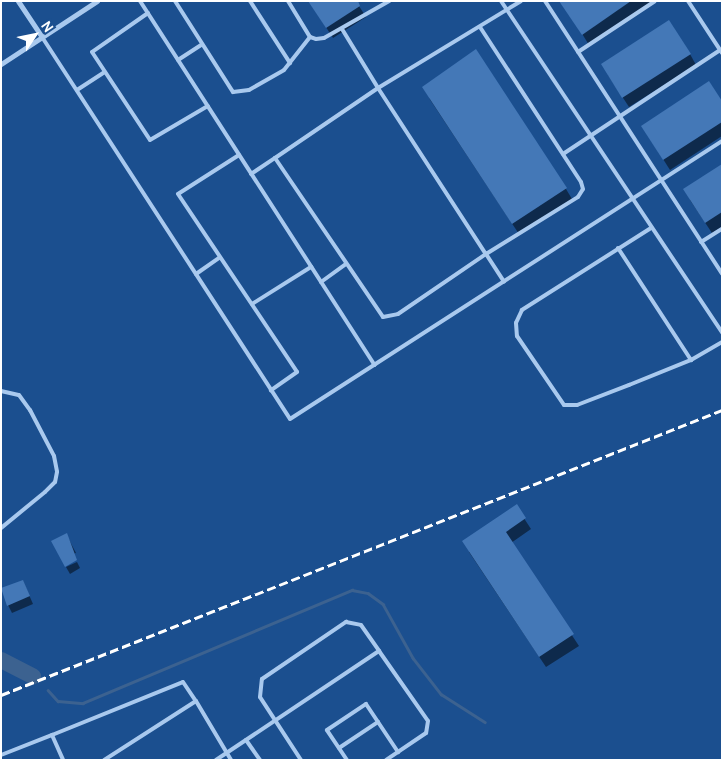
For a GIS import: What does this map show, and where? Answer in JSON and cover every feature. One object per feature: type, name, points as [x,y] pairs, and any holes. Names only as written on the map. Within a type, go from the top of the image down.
[{"type":"street","points":[[18,1],[42,37]]},
{"type":"street","points":[[1,64],[97,1]]},
{"type":"lane","points":[[140,1],[375,365]]},
{"type":"lane","points":[[175,1],[232,92],[249,90],[290,63],[310,37]]},
{"type":"lane","points":[[250,1],[290,63]]},
{"type":"lane","points":[[288,1],[310,37]]},
{"type":"lane","points":[[310,37],[324,38],[389,1]]},
{"type":"lane","points":[[501,1],[722,333]]},
{"type":"lane","points":[[252,174],[378,88],[521,1]]},
{"type":"lane","points":[[545,1],[722,274]]},
{"type":"lane","points":[[578,52],[655,1]]},
{"type":"lane","points":[[563,154],[721,51],[688,1]]},
{"type":"lane","points":[[148,13],[92,52],[150,140],[208,106]]},
{"type":"lane","points":[[275,158],[377,312],[390,317],[578,196],[582,189],[582,182],[480,27]]},
{"type":"lane","points":[[342,29],[504,282]]},
{"type":"lane","points":[[42,37],[290,419],[722,141]]},
{"type":"lane","points":[[178,60],[201,45]]},
{"type":"lane","points":[[76,90],[105,72]]},
{"type":"lane","points":[[239,155],[178,194],[297,372],[271,390]]},
{"type":"lane","points":[[651,228],[522,310],[516,323],[517,336],[564,405],[577,405],[691,360],[722,342]]},
{"type":"lane","points":[[701,242],[722,229]]},
{"type":"lane","points":[[618,248],[691,360]]},
{"type":"lane","points":[[196,274],[220,257]]},
{"type":"lane","points":[[321,282],[346,264]]},
{"type":"lane","points":[[252,304],[311,267]]},
{"type":"lane","points":[[1,391],[19,395],[30,410],[54,456],[57,472],[55,482],[45,492],[1,528]]},
{"type":"lane","points":[[301,760],[260,697],[262,678],[331,632],[354,621],[361,625],[428,721],[426,733],[386,760]]},
{"type":"lane","points":[[216,760],[379,651]]},
{"type":"lane","points":[[1,755],[183,682],[231,760]]},
{"type":"lane","points":[[104,760],[196,701]]},
{"type":"lane","points":[[347,760],[327,730],[366,704],[398,752]]},
{"type":"lane","points":[[339,748],[378,722]]},
{"type":"lane","points":[[52,735],[63,760]]},
{"type":"lane","points":[[246,740],[260,760]]},
{"type":"building","points":[[308,1],[358,1],[360,6],[326,28]]},
{"type":"building","points":[[559,1],[631,1],[582,35]]},
{"type":"building","points":[[669,20],[691,54],[622,98],[601,64]]},
{"type":"building","points":[[476,49],[567,188],[512,224],[422,87]]},
{"type":"building","points":[[709,81],[722,101],[722,122],[663,160],[641,126]]},
{"type":"building","points":[[722,164],[722,212],[705,223],[683,189]]},
{"type":"building","points":[[517,504],[526,518],[506,532],[574,634],[539,657],[462,541]]},
{"type":"building","points":[[67,533],[77,560],[65,567],[51,541]]},
{"type":"building","points":[[23,580],[30,596],[7,606],[1,588]]},
{"type":"waterway","points":[[48,690],[58,701],[83,703],[352,590],[368,593],[383,604],[413,658],[441,694],[485,722]]},
{"type":"waterway","points":[[1,660],[33,676]]},
{"type":"railway","points":[[1,695],[722,410]]}]
